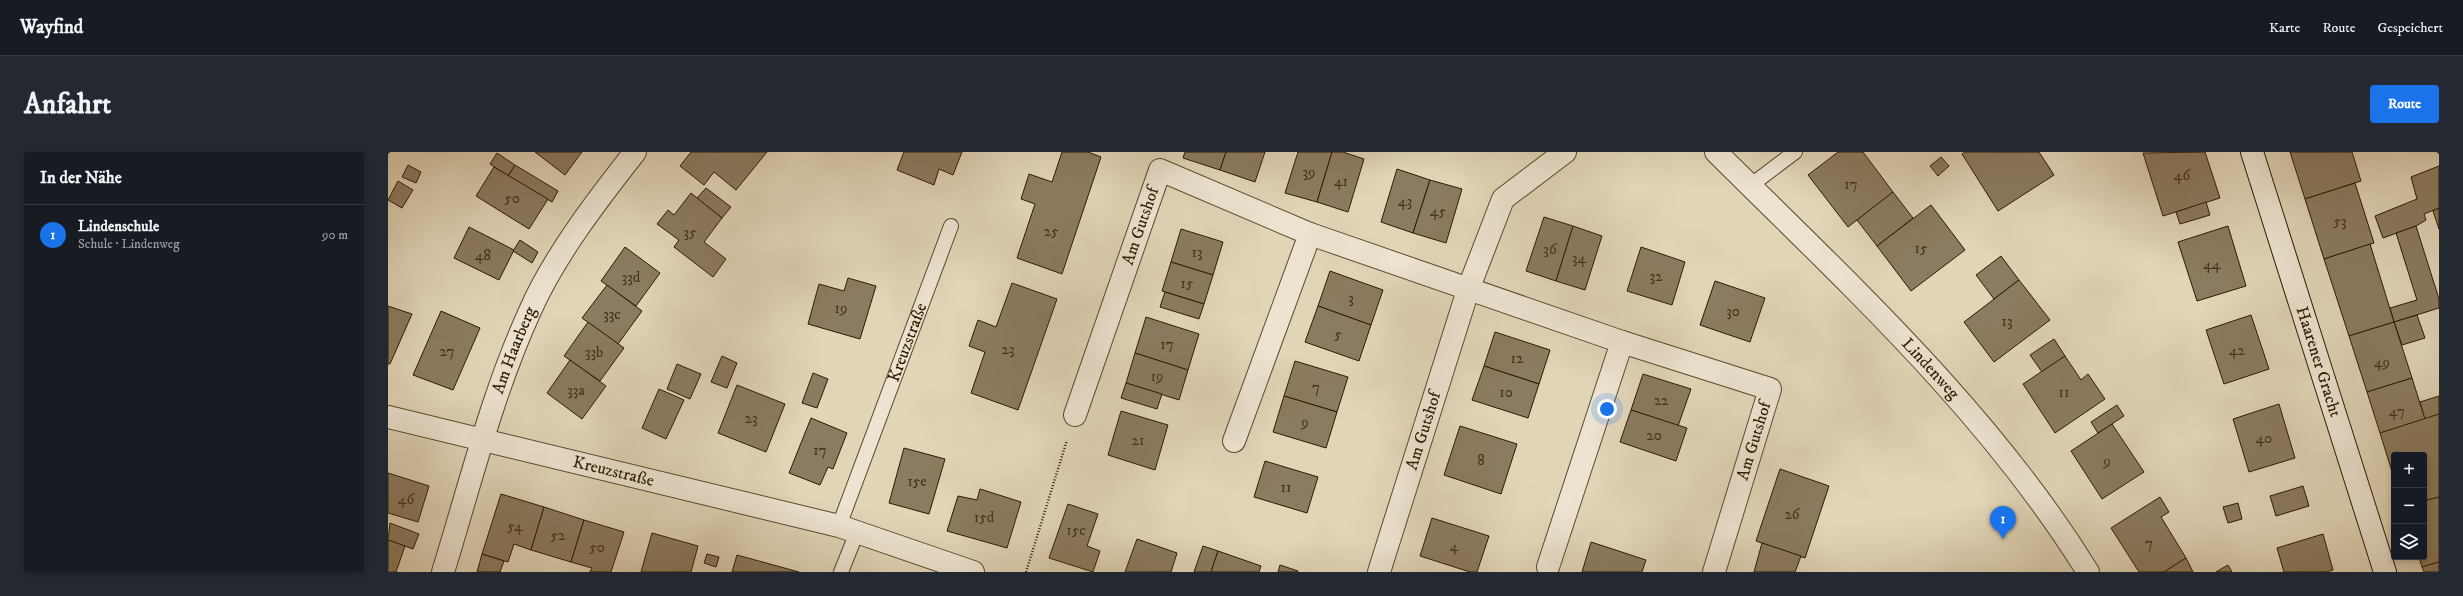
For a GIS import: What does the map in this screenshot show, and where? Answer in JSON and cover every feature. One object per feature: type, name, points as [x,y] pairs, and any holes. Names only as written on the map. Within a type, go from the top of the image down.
[{"type":"street","name":"Am Haarberg","points":[[443,572],[503,375],[530,309],[562,254],[598,199],[635,152]]},
{"type":"street","name":"Am Gutshof","points":[[1379,572],[1468,290],[1503,199],[1565,152]]},
{"type":"street","name":"Lindenweg","points":[[1716,152],[1913,348],[1978,421],[2037,496],[2088,572]]},
{"type":"street","name":"Haarener Gracht","points":[[2252,152],[2385,572]]},
{"type":"street","name":"Am Gutshof","points":[[1075,415],[1160,170],[1310,234],[1468,290],[1622,342],[1770,389],[1714,572]]},
{"type":"street","points":[[1234,441],[1310,234]]},
{"type":"street","points":[[1548,567],[1622,342]]},
{"type":"street","name":"Kreuzstraße","points":[[388,417],[848,529],[972,572]]},
{"type":"lane","points":[[1750,186],[1795,152]]},
{"type":"lane","name":"Kreuzstraße","points":[[841,572],[848,529],[951,226]]},
{"type":"path","points":[[1026,572],[1075,415]]},
{"type":"building","points":[[535,152],[582,152],[565,175]]},
{"type":"building","points":[[691,152],[767,152],[736,190],[714,172],[704,185],[680,166]]},
{"type":"building","points":[[904,152],[962,152],[953,175],[939,169],[934,185],[897,170]]},
{"type":"building","points":[[1062,152],[1088,152],[1101,157],[1062,274],[1017,258],[1035,204],[1021,199],[1029,174],[1052,182]]},
{"type":"building","points":[[1185,152],[1226,152],[1220,170],[1183,158]]},
{"type":"building","points":[[1226,152],[1265,152],[1255,182],[1220,170]]},
{"type":"building","points":[[1298,152],[1332,152],[1317,202],[1285,193]]},
{"type":"building","points":[[1332,152],[1343,152],[1364,159],[1348,212],[1317,202]]},
{"type":"building","points":[[1838,152],[1863,152],[1893,192],[1848,227],[1808,175]]},
{"type":"building","points":[[1965,152],[2039,152],[2054,175],[1998,211],[1962,154]]},
{"type":"building","points":[[2205,152],[2220,198],[2163,216],[2143,153]]},
{"type":"building","points":[[2290,152],[2352,152],[2361,181],[2305,199]]},
{"type":"building","points":[[497,153],[515,165],[508,176],[490,164]]},
{"type":"building","points":[[1941,157],[1949,166],[1938,176],[1930,166]]},
{"type":"building","points":[[408,165],[421,172],[416,183],[402,177]]},
{"type":"building","points":[[515,165],[558,191],[552,202],[508,176]]},
{"type":"building","points":[[2439,166],[2439,208],[2424,214],[2426,220],[2416,226],[2383,238],[2375,216],[2417,199],[2411,177]]},
{"type":"building","points":[[494,167],[548,199],[529,229],[476,196]]},
{"type":"building","points":[[1397,169],[1430,180],[1413,233],[1381,222]]},
{"type":"building","points":[[1430,180],[1462,189],[1446,243],[1413,233]]},
{"type":"building","points":[[398,181],[413,190],[402,208],[388,200]]},
{"type":"building","points":[[2355,183],[2374,243],[2324,259],[2305,199]]},
{"type":"building","points":[[706,188],[731,207],[722,218],[697,198]]},
{"type":"building","points":[[1893,192],[1913,218],[1877,246],[1857,220]]},
{"type":"building","points":[[691,193],[722,218],[704,242],[726,259],[713,277],[674,247],[679,240],[657,224],[668,210],[674,215]]},
{"type":"building","points":[[2206,202],[2210,215],[2180,224],[2176,212]]},
{"type":"building","points":[[1931,205],[1965,250],[1911,291],[1877,246]]},
{"type":"building","points":[[2439,208],[2439,229],[2433,211]]},
{"type":"building","points":[[1544,217],[1573,226],[1556,281],[1526,271]]},
{"type":"building","points":[[1573,226],[1602,236],[1585,290],[1556,281]]},
{"type":"building","points":[[2228,226],[2246,286],[2197,301],[2178,242]]},
{"type":"building","points":[[2416,226],[2439,299],[2439,308],[2394,322],[2390,308],[2417,300],[2396,233]]},
{"type":"building","points":[[469,227],[514,250],[499,280],[454,258]]},
{"type":"building","points":[[1181,229],[1223,242],[1213,275],[1171,262]]},
{"type":"building","points":[[520,240],[538,252],[532,263],[513,251]]},
{"type":"building","points":[[2370,244],[2394,322],[2349,336],[2324,259]]},
{"type":"building","points":[[625,247],[660,273],[636,306],[601,281]]},
{"type":"building","points":[[1641,247],[1685,262],[1672,305],[1627,291]]},
{"type":"building","points":[[2001,256],[2019,280],[1994,299],[1976,275]]},
{"type":"building","points":[[1171,262],[1213,275],[1204,304],[1162,291]]},
{"type":"building","points":[[1330,271],[1383,290],[1371,325],[1318,306]]},
{"type":"building","points":[[848,278],[876,286],[860,339],[808,324],[819,284],[844,291]]},
{"type":"building","points":[[2019,280],[2050,320],[1994,362],[1964,322]]},
{"type":"building","points":[[1715,281],[1765,298],[1750,342],[1700,325]]},
{"type":"building","points":[[1012,283],[1057,299],[1018,410],[971,393],[985,352],[969,346],[978,320],[996,327]]},
{"type":"building","points":[[607,285],[642,311],[618,344],[582,318]]},
{"type":"building","points":[[1165,292],[1204,304],[1199,319],[1160,307]]},
{"type":"building","points":[[388,306],[412,314],[390,364],[388,364]]},
{"type":"building","points":[[1318,306],[1371,325],[1359,361],[1305,342]]},
{"type":"building","points":[[441,311],[480,328],[453,390],[413,375]]},
{"type":"building","points":[[2251,315],[2269,369],[2224,384],[2206,330]]},
{"type":"building","points":[[2417,315],[2425,338],[2402,345],[2394,322]]},
{"type":"building","points":[[1146,317],[1199,334],[1188,370],[1135,353]]},
{"type":"building","points":[[588,322],[624,348],[600,381],[564,356]]},
{"type":"building","points":[[2394,322],[2412,378],[2367,392],[2349,336]]},
{"type":"building","points":[[1495,332],[1550,350],[1539,384],[1484,366]]},
{"type":"building","points":[[2054,339],[2065,356],[2042,372],[2030,355]]},
{"type":"building","points":[[1135,353],[1188,370],[1179,400],[1126,383]]},
{"type":"building","points":[[722,356],[737,363],[727,388],[711,382]]},
{"type":"building","points":[[2065,356],[2081,380],[2088,374],[2105,399],[2055,433],[2023,384]]},
{"type":"building","points":[[570,360],[606,386],[582,419],[547,393]]},
{"type":"building","points":[[1295,361],[1348,377],[1337,412],[1284,396]]},
{"type":"building","points":[[677,364],[701,374],[690,399],[667,389]]},
{"type":"building","points":[[1484,366],[1539,384],[1528,418],[1472,400]]},
{"type":"building","points":[[813,373],[828,379],[817,408],[802,403]]},
{"type":"building","points":[[1643,374],[1691,389],[1678,426],[1631,410]]},
{"type":"building","points":[[2412,378],[2425,419],[2380,433],[2367,392]]},
{"type":"building","points":[[1126,383],[1162,394],[1157,409],[1121,398]]},
{"type":"building","points":[[737,385],[785,404],[766,452],[718,433]]},
{"type":"building","points":[[659,389],[684,400],[666,439],[642,428]]},
{"type":"building","points":[[1284,396],[1337,412],[1326,448],[1273,432]]},
{"type":"building","points":[[2439,396],[2439,414],[2425,419],[2420,402]]},
{"type":"building","points":[[2279,404],[2295,458],[2249,472],[2233,419]]},
{"type":"building","points":[[2117,405],[2124,416],[2098,433],[2091,422]]},
{"type":"building","points":[[1631,410],[1687,428],[1676,461],[1620,442]]},
{"type":"building","points":[[1121,411],[1168,425],[1155,470],[1108,455]]},
{"type":"building","points":[[2439,414],[2439,497],[2427,500],[2427,452],[2391,452],[2391,468],[2380,433]]},
{"type":"building","points":[[811,418],[847,433],[833,469],[828,467],[820,485],[789,473]]},
{"type":"building","points":[[2112,424],[2144,472],[2102,499],[2071,451]]},
{"type":"building","points":[[1460,426],[1517,444],[1501,494],[1444,475]]},
{"type":"building","points":[[904,448],[945,459],[929,514],[889,503]]},
{"type":"building","points":[[1265,461],[1318,477],[1307,513],[1254,497]]},
{"type":"building","points":[[1780,469],[1829,486],[1805,558],[1756,541]]},
{"type":"building","points":[[388,473],[429,486],[418,522],[388,513]]},
{"type":"building","points":[[2303,486],[2309,506],[2276,516],[2270,496]]},
{"type":"building","points":[[980,489],[1021,502],[1007,548],[947,531],[958,496],[977,500]]},
{"type":"building","points":[[501,494],[544,507],[531,550],[514,544],[508,562],[482,554]]},
{"type":"building","points":[[2160,497],[2169,512],[2161,517],[2186,558],[2164,572],[2139,572],[2111,528]]},
{"type":"building","points":[[2439,497],[2439,562],[2422,567],[2420,560],[2427,560],[2427,500]]},
{"type":"building","points":[[2238,503],[2242,519],[2228,523],[2223,507]]},
{"type":"building","points":[[1068,504],[1098,514],[1087,546],[1100,551],[1093,572],[1049,558]]},
{"type":"building","points":[[544,507],[584,520],[571,562],[531,550]]},
{"type":"building","points":[[1432,518],[1489,536],[1477,572],[1470,572],[1420,556]]},
{"type":"building","points":[[584,520],[624,532],[611,572],[590,572],[592,568],[571,562]]},
{"type":"building","points":[[390,523],[419,534],[413,549],[388,540]]},
{"type":"building","points":[[652,533],[698,546],[691,572],[641,572]]},
{"type":"building","points":[[2323,534],[2333,570],[2326,572],[2284,572],[2277,548]]},
{"type":"building","points":[[1137,539],[1177,553],[1171,572],[1125,572]]},
{"type":"building","points":[[388,540],[405,546],[396,572],[388,572]]},
{"type":"building","points":[[1591,542],[1646,560],[1642,572],[1582,572]]},
{"type":"building","points":[[1762,543],[1801,556],[1795,572],[1754,572]]},
{"type":"building","points":[[1203,546],[1218,551],[1211,572],[1194,572]]},
{"type":"building","points":[[1218,551],[1261,566],[1259,572],[1211,572]]},
{"type":"building","points":[[482,554],[504,561],[500,572],[477,572]]},
{"type":"building","points":[[707,554],[719,557],[716,567],[704,563]]},
{"type":"building","points":[[737,555],[799,572],[732,572]]},
{"type":"building","points":[[2186,558],[2193,572],[2164,572]]},
{"type":"building","points":[[2439,562],[2439,572],[2424,572],[2422,567]]},
{"type":"building","points":[[1280,565],[1298,571],[1298,572],[1278,572]]},
{"type":"building","points":[[2228,565],[2232,572],[2216,572]]},
{"type":"place","name":"Lindenschule","points":[[2003,539]]}]
